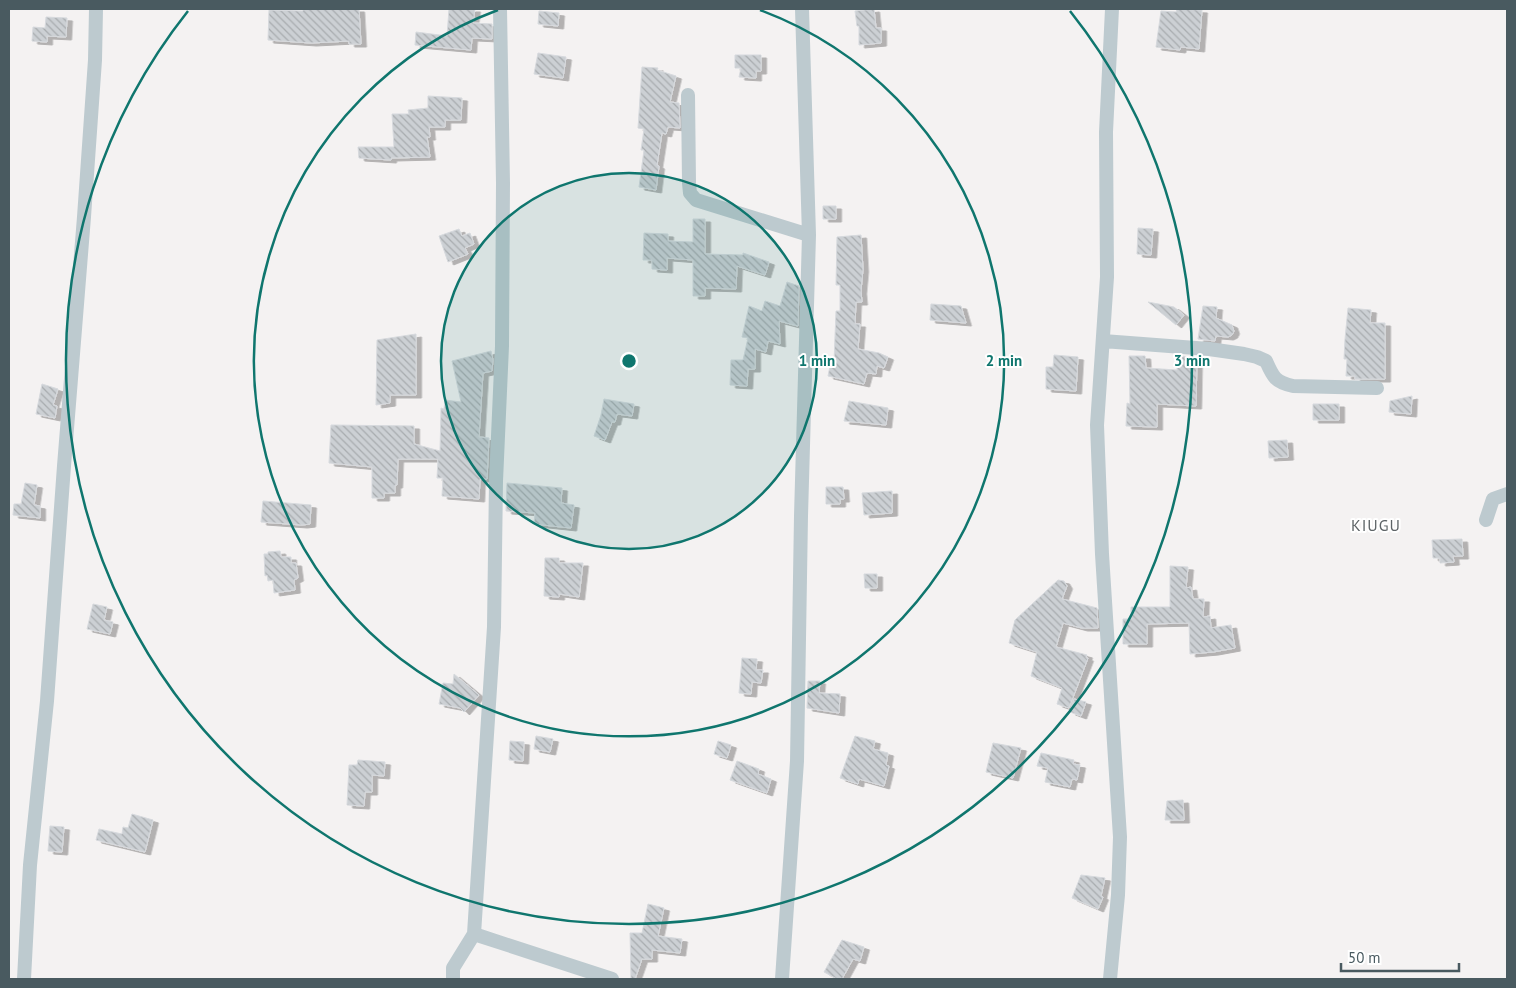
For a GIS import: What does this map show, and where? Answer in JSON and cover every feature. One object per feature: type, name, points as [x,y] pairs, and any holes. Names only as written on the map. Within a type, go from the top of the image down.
[{"type":"street","points":[[24,979],[30,865],[47,701],[84,217],[95,60],[96,9]]},
{"type":"street","points":[[452,979],[453,968],[474,934],[494,627],[496,481],[502,346],[503,183],[500,9]]},
{"type":"street","points":[[782,979],[797,761],[809,235],[802,9]]},
{"type":"street","points":[[1110,979],[1118,895],[1120,837],[1102,554],[1097,425],[1107,277],[1106,132],[1112,9]]},
{"type":"street","points":[[688,95],[689,183],[690,192],[696,200],[809,235]]},
{"type":"street","points":[[1103,341],[1209,349],[1257,356],[1266,361],[1273,377],[1280,383],[1293,386],[1377,388]]},
{"type":"street","points":[[1486,520],[1493,499],[1507,494]]},
{"type":"street","points":[[474,934],[612,979]]},
{"type":"building","points":[[303,9],[359,9],[361,44],[349,44],[349,41],[311,43],[268,40],[269,10],[303,11]]},
{"type":"building","points":[[449,9],[475,9],[473,23],[492,24],[492,39],[472,38],[471,50],[415,45],[416,32],[447,36]]},
{"type":"building","points":[[874,9],[876,28],[881,28],[881,43],[859,45],[859,26],[857,26],[855,11]]},
{"type":"building","points":[[1177,9],[1202,10],[1199,49],[1181,47],[1180,50],[1156,47],[1161,11],[1176,12]]},
{"type":"building","points":[[539,11],[559,13],[558,26],[538,24]]},
{"type":"building","points":[[46,17],[67,18],[66,37],[47,36],[47,42],[32,41],[33,27],[45,28]]},
{"type":"building","points":[[538,53],[566,57],[563,78],[534,74]]},
{"type":"building","points":[[735,55],[761,55],[761,71],[756,71],[756,78],[739,77],[741,68],[735,68]]},
{"type":"building","points":[[642,67],[658,68],[657,70],[676,76],[670,102],[679,103],[680,128],[668,127],[666,134],[662,133],[657,165],[659,166],[656,190],[639,187],[644,150],[641,150],[644,129],[638,128]]},
{"type":"building","points":[[428,96],[462,98],[461,120],[445,120],[445,127],[429,127],[430,137],[427,137],[430,157],[391,158],[391,160],[359,158],[358,147],[394,147],[392,114],[409,114],[408,110],[428,108]]},
{"type":"building","points":[[823,206],[836,206],[836,219],[823,219]]},
{"type":"building","points":[[693,219],[705,219],[705,254],[743,255],[743,253],[769,262],[765,275],[737,266],[736,289],[705,288],[705,296],[693,296],[693,260],[667,258],[667,270],[652,269],[652,260],[643,260],[644,233],[668,234],[668,241],[693,242]]},
{"type":"building","points":[[1138,228],[1153,229],[1151,255],[1137,254]]},
{"type":"building","points":[[459,229],[462,236],[470,233],[474,244],[465,248],[468,254],[448,262],[439,236]]},
{"type":"building","points":[[861,235],[862,302],[856,302],[855,324],[860,324],[858,349],[879,353],[888,357],[884,368],[877,366],[876,374],[867,373],[864,384],[828,376],[831,361],[834,362],[836,311],[840,311],[840,285],[836,285],[837,237]]},
{"type":"building","points":[[787,282],[799,286],[798,326],[779,321],[780,344],[768,341],[766,352],[755,349],[755,369],[748,369],[747,386],[730,385],[731,360],[743,360],[748,338],[742,337],[749,306],[762,311],[765,301],[780,306]]},
{"type":"building","points":[[1148,302],[1174,307],[1184,315],[1176,325]]},
{"type":"building","points":[[931,304],[961,306],[966,323],[930,320]]},
{"type":"building","points":[[1203,306],[1217,307],[1216,318],[1232,325],[1234,331],[1232,335],[1228,337],[1216,336],[1215,341],[1198,339]]},
{"type":"building","points":[[1348,308],[1371,310],[1370,323],[1385,323],[1385,379],[1355,379],[1355,376],[1346,376],[1347,359],[1344,359]]},
{"type":"building","points":[[416,334],[416,395],[390,395],[390,403],[376,405],[377,340]]},
{"type":"building","points":[[491,351],[493,360],[492,371],[483,373],[479,437],[489,438],[487,479],[480,479],[479,499],[442,496],[443,478],[437,478],[438,459],[398,459],[395,493],[384,493],[384,498],[372,498],[372,467],[329,463],[331,425],[414,426],[414,444],[440,451],[441,408],[444,409],[445,400],[461,402],[452,361]]},
{"type":"building","points":[[1054,355],[1078,357],[1076,391],[1046,389],[1046,367],[1053,367]]},
{"type":"building","points":[[1129,356],[1145,356],[1146,368],[1177,370],[1177,356],[1197,357],[1196,406],[1157,404],[1157,427],[1126,426],[1127,403],[1130,404]]},
{"type":"building","points":[[42,384],[58,389],[53,405],[57,406],[55,418],[36,414]]},
{"type":"building","points":[[1412,396],[1411,414],[1389,412],[1390,401]]},
{"type":"building","points":[[604,399],[634,404],[632,416],[617,414],[615,422],[612,422],[605,440],[594,436]]},
{"type":"building","points":[[849,401],[888,408],[886,425],[844,421]]},
{"type":"building","points":[[1313,404],[1339,404],[1339,420],[1313,420]]},
{"type":"building","points":[[1287,440],[1288,457],[1269,458],[1268,441]]},
{"type":"building","points":[[25,483],[37,485],[34,505],[40,506],[40,518],[13,515],[14,504],[21,504]]},
{"type":"building","points":[[507,483],[562,488],[561,503],[574,505],[571,528],[534,524],[535,513],[506,511]]},
{"type":"building","points":[[826,487],[843,487],[844,499],[840,499],[840,504],[826,504]]},
{"type":"building","points":[[892,491],[892,513],[864,515],[862,493]]},
{"type":"building","points":[[263,501],[311,505],[310,524],[261,522]]},
{"type":"building","points":[[1462,539],[1463,556],[1453,556],[1454,562],[1440,563],[1440,558],[1433,558],[1432,540]]},
{"type":"building","points":[[280,551],[281,557],[291,557],[291,563],[296,563],[298,578],[294,580],[295,590],[274,593],[273,580],[268,581],[267,575],[265,576],[264,554]]},
{"type":"building","points":[[545,558],[559,558],[559,563],[583,563],[579,597],[559,594],[559,597],[544,596]]},
{"type":"building","points":[[1170,566],[1188,567],[1186,588],[1191,587],[1193,599],[1204,599],[1203,617],[1210,616],[1211,628],[1231,625],[1235,648],[1190,654],[1189,623],[1147,624],[1147,644],[1123,644],[1123,619],[1131,619],[1131,607],[1170,607]]},
{"type":"building","points":[[864,574],[877,574],[877,588],[865,588]]},
{"type":"building","points":[[1058,580],[1064,581],[1067,586],[1062,599],[1097,608],[1098,628],[1082,628],[1063,623],[1056,647],[1087,655],[1086,658],[1088,658],[1069,708],[1057,704],[1062,688],[1031,676],[1037,652],[1009,643],[1015,620]]},
{"type":"building","points":[[93,604],[107,607],[104,620],[113,622],[110,634],[87,629]]},
{"type":"building","points":[[742,658],[757,659],[756,670],[763,670],[761,683],[752,682],[751,694],[739,693]]},
{"type":"building","points":[[454,674],[479,695],[464,712],[460,708],[439,704],[443,683],[453,684]]},
{"type":"building","points":[[808,681],[820,681],[819,693],[840,694],[839,713],[807,708]]},
{"type":"building","points":[[1074,699],[1086,702],[1081,716],[1070,712]]},
{"type":"building","points":[[536,736],[553,739],[550,752],[534,749]]},
{"type":"building","points":[[855,736],[875,741],[873,749],[888,753],[886,765],[889,766],[884,786],[859,779],[858,784],[840,778]]},
{"type":"building","points":[[510,741],[524,742],[523,761],[509,760]]},
{"type":"building","points":[[718,741],[731,745],[727,758],[714,754]]},
{"type":"building","points":[[993,743],[1021,748],[1013,778],[986,772]]},
{"type":"building","points":[[1041,753],[1074,760],[1073,764],[1080,765],[1077,780],[1072,779],[1070,787],[1045,782],[1048,768],[1037,766]]},
{"type":"building","points":[[358,760],[385,762],[384,776],[372,775],[372,792],[365,792],[364,806],[347,805],[349,765],[357,765]]},
{"type":"building","points":[[737,761],[759,769],[758,774],[771,779],[767,793],[730,780]]},
{"type":"building","points":[[1183,800],[1184,820],[1165,820],[1167,801]]},
{"type":"building","points":[[132,814],[153,820],[145,852],[96,840],[99,829],[122,834],[123,827],[128,828]]},
{"type":"building","points":[[50,826],[64,827],[62,852],[48,851]]},
{"type":"building","points":[[1081,875],[1105,878],[1101,896],[1103,897],[1098,909],[1072,898]]},
{"type":"building","points":[[648,904],[664,908],[658,936],[682,939],[680,953],[652,950],[652,959],[642,959],[635,979],[631,979],[630,933],[642,933]]},
{"type":"building","points":[[842,940],[864,947],[860,961],[853,959],[842,979],[837,979],[824,972]]},
{"type":"district","name":"KIUGU","points":[[1376,525]]}]
